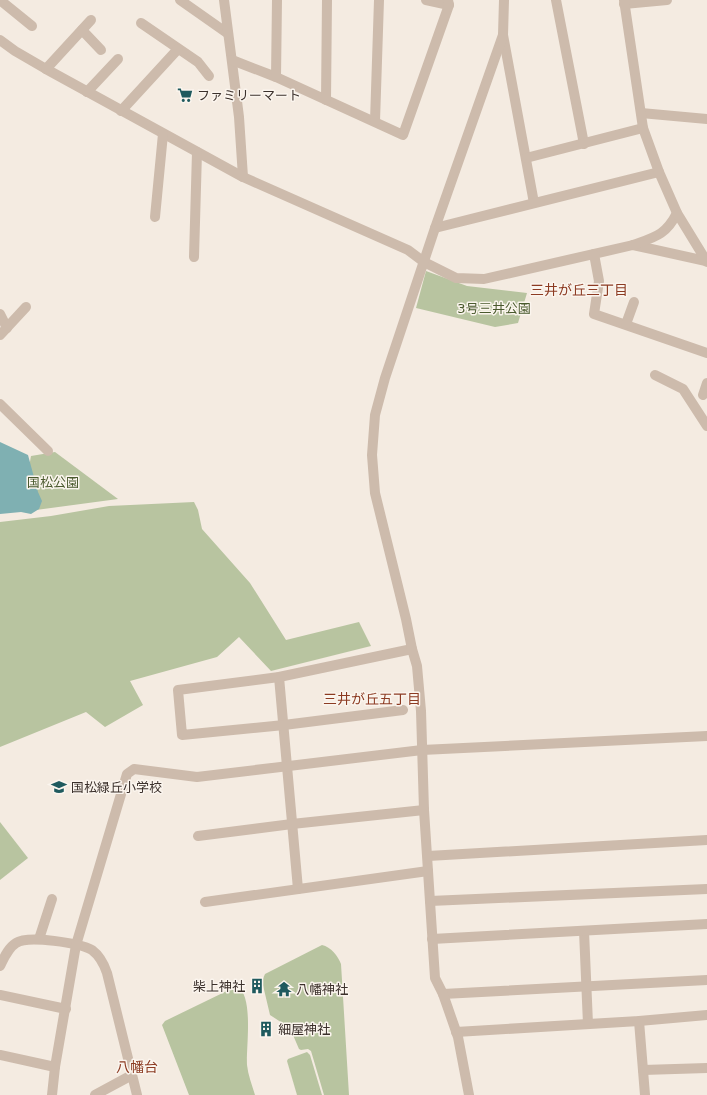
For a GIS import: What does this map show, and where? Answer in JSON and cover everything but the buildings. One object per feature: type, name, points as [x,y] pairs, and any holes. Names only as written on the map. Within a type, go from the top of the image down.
[{"type":"street","points":[[0,0],[32,26]]},
{"type":"street","points":[[180,0],[228,33]]},
{"type":"street","points":[[224,0],[239,117],[243,177]]},
{"type":"street","points":[[276,0],[276,77]]},
{"type":"street","points":[[326,100],[327,0]]},
{"type":"street","points":[[375,121],[379,0]]},
{"type":"street","points":[[232,60],[276,77],[403,135],[449,2],[426,0]]},
{"type":"street","points":[[504,0],[503,35],[534,203]]},
{"type":"street","points":[[556,0],[584,144]]},
{"type":"street","points":[[667,0],[624,2],[643,128],[659,172],[677,213],[707,262]]},
{"type":"street","points":[[46,69],[91,20]]},
{"type":"street","points":[[141,23],[198,62],[209,76]]},
{"type":"street","points":[[82,30],[101,50]]},
{"type":"street","points":[[469,1095],[468,1082],[456,1032],[443,994],[435,978],[424,810],[421,711],[417,666],[376,493],[372,455],[376,415],[385,378],[435,228],[503,35]]},
{"type":"street","points":[[0,40],[15,51],[46,69],[243,177],[408,250],[424,262],[456,278],[484,279],[633,245],[659,235],[672,223],[677,213]]},
{"type":"street","points":[[121,111],[178,49]]},
{"type":"street","points":[[87,92],[118,59]]},
{"type":"street","points":[[641,113],[707,120]]},
{"type":"street","points":[[526,158],[643,128]]},
{"type":"street","points":[[155,217],[163,134]]},
{"type":"street","points":[[194,257],[197,152]]},
{"type":"street","points":[[435,228],[659,172]]},
{"type":"street","points":[[633,245],[707,262]]},
{"type":"street","points":[[594,254],[599,281],[594,314],[707,353]]},
{"type":"street","points":[[626,324],[634,302]]},
{"type":"street","points":[[3,331],[26,307]]},
{"type":"street","points":[[0,314],[3,331]]},
{"type":"street","points":[[655,375],[683,389],[707,426]]},
{"type":"street","points":[[703,394],[707,383]]},
{"type":"street","points":[[0,404],[48,451]]},
{"type":"street","points":[[403,710],[284,725],[182,735],[178,690],[280,677],[412,648]]},
{"type":"street","points":[[280,677],[298,889]]},
{"type":"street","points":[[52,1095],[55,1067],[76,945],[127,774],[134,769],[197,777],[422,750],[707,736]]},
{"type":"street","points":[[198,836],[424,810]]},
{"type":"street","points":[[428,856],[707,840]]},
{"type":"street","points":[[206,902],[428,871]]},
{"type":"street","points":[[430,901],[707,889]]},
{"type":"street","points":[[39,939],[52,899]]},
{"type":"street","points":[[432,939],[707,924]]},
{"type":"street","points":[[584,931],[588,1024]]},
{"type":"street","points":[[0,966],[8,951],[16,942],[27,939],[39,939],[76,945],[92,950],[102,960],[107,973],[137,1095]]},
{"type":"street","points":[[443,994],[707,980]]},
{"type":"street","points":[[0,995],[66,1009]]},
{"type":"street","points":[[456,1032],[639,1022],[707,1015]]},
{"type":"street","points":[[639,1022],[645,1095]]},
{"type":"street","points":[[0,1055],[55,1067]]},
{"type":"street","points":[[643,1070],[707,1068]]},
{"type":"street","points":[[95,1095],[132,1075]]},
{"type":"green space","name":"3号三井公園","points":[[426,271],[467,286],[527,293],[518,323],[495,327],[416,308]]},
{"type":"green space","name":"国松公園","points":[[55,452],[118,499],[21,512],[31,456]]},
{"type":"green space","points":[[194,502],[198,510],[202,529],[250,583],[286,640],[359,622],[371,646],[271,671],[239,637],[217,657],[130,681],[143,705],[105,727],[86,712],[0,747],[0,522],[51,516],[109,506]]},
{"type":"green space","points":[[0,822],[28,858],[0,880]]},
{"type":"green space","points":[[322,945],[334,952],[341,964],[349,1095],[324,1095],[311,1051],[308,1049],[299,1049],[290,1028],[270,1015],[262,981],[265,974]]},
{"type":"green space","points":[[237,986],[242,991],[246,1000],[248,1022],[247,1065],[255,1095],[189,1095],[162,1025],[165,1021]]},
{"type":"green space","points":[[307,1052],[310,1055],[322,1095],[297,1095],[287,1061],[288,1059]]},
{"type":"water","points":[[0,442],[28,455],[38,492],[42,501],[39,509],[31,514],[21,512],[0,514]]},
{"type":"place","name":"ファミリーマート","points":[[185,95]]},
{"type":"place","name":"国松緑丘小学校","points":[[59,787]]},
{"type":"place","name":"柴上神社","points":[[257,986]]},
{"type":"place","name":"八幡神社","points":[[284,989]]},
{"type":"place","name":"細屋神社","points":[[266,1029]]},
{"type":"district","name":"三井が丘三丁目","points":[[579,290]]},
{"type":"district","name":"三井が丘五丁目","points":[[372,699]]},
{"type":"district","name":"八幡台","points":[[137,1067]]}]
